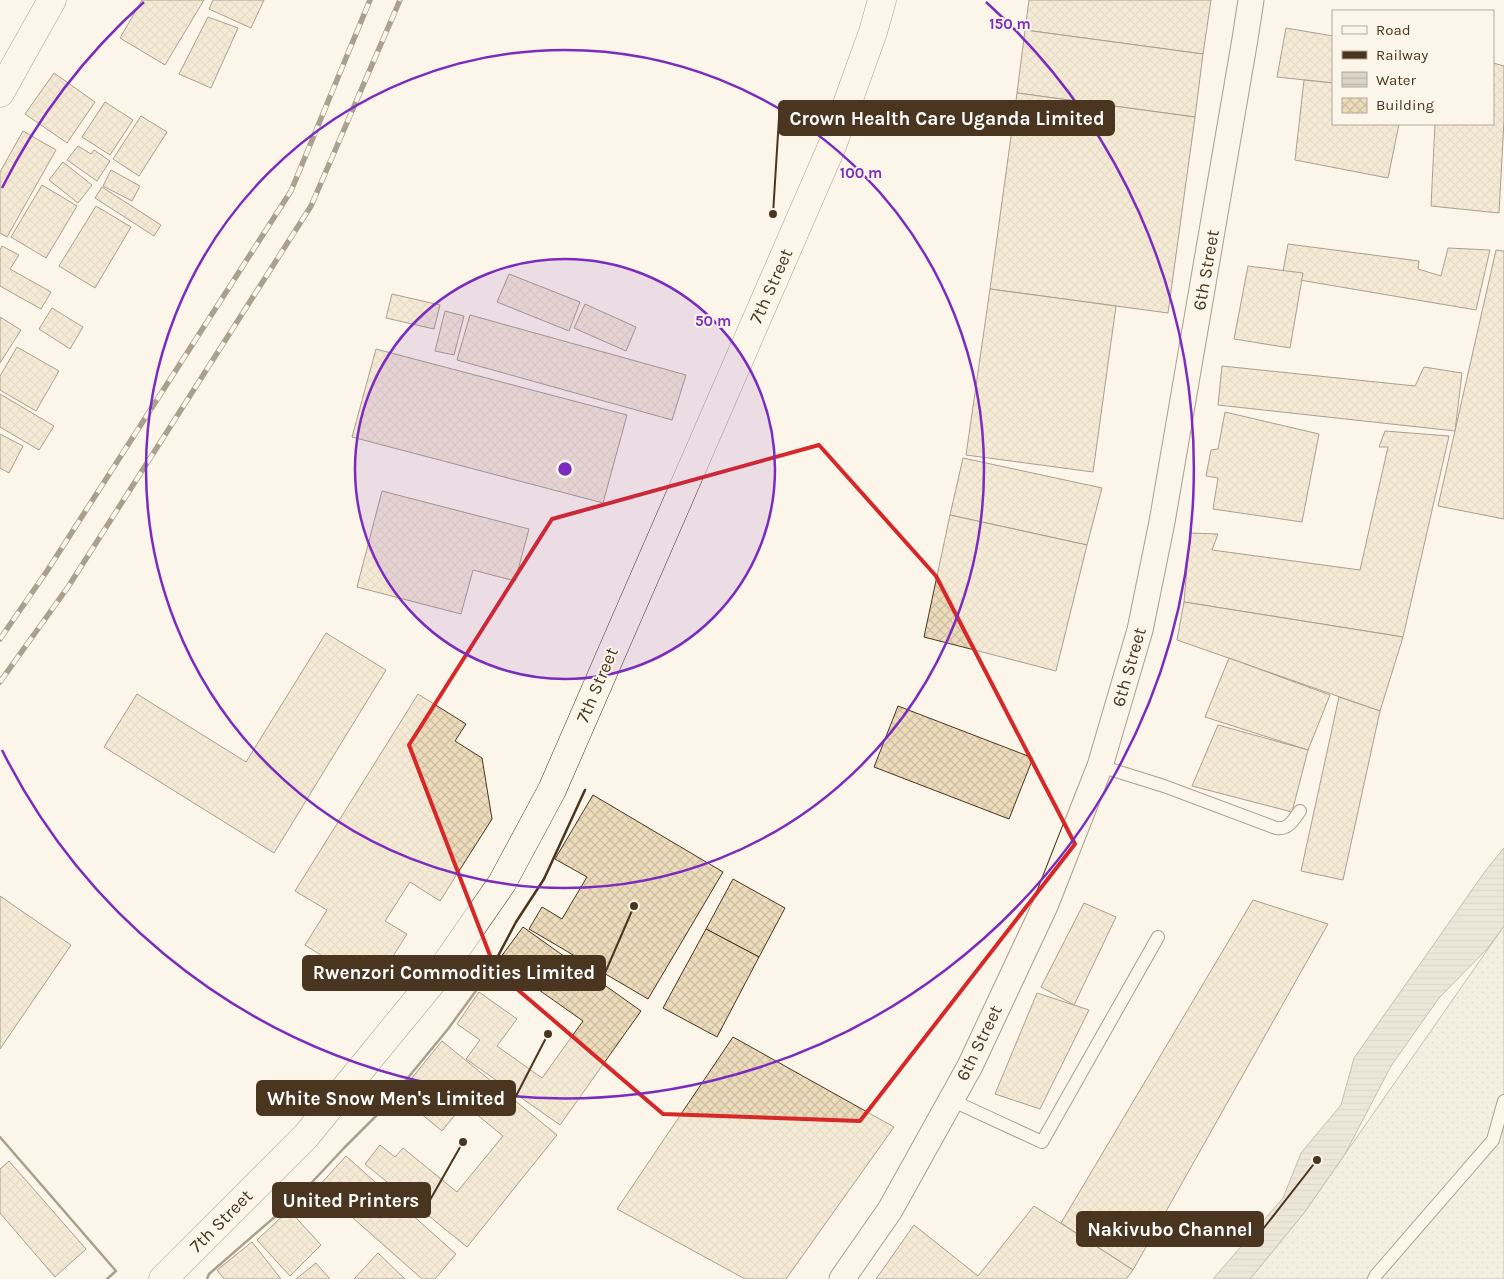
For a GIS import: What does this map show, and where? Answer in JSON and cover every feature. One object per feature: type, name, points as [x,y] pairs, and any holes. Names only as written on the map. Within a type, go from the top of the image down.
[{"type":"street","points":[[4,78],[52,0]]},
{"type":"street","name":"7th Street","points":[[163,1279],[306,1136],[441,971],[502,883],[552,790],[832,146],[873,32],[882,0]]},
{"type":"street","name":"6th Street","points":[[842,1279],[890,1210],[970,1066],[1045,906],[1100,766],[1140,630],[1162,522],[1251,0]]},
{"type":"lane","points":[[1100,766],[1164,786],[1276,828],[1283,829],[1289,825],[1300,810]]},
{"type":"lane","points":[[951,1100],[1042,1142],[1158,937]]},
{"type":"lane","points":[[1374,1279],[1493,1140],[1504,1100]]},
{"type":"highlighted area","points":[[819,445],[936,576],[1075,844],[860,1121],[663,1114],[496,971],[409,745],[552,519]]},
{"type":"shaded area","points":[[1504,926],[1504,1279],[1250,1279],[1304,1213]]},
{"type":"water","points":[[1504,848],[1504,926],[1487,949],[1439,998],[1391,1066],[1345,1154],[1304,1213],[1250,1279],[1213,1279],[1283,1198],[1301,1153],[1341,1105],[1354,1058],[1486,870]]},
{"type":"building","points":[[142,0],[204,0],[165,65],[120,38]]},
{"type":"building","points":[[213,0],[264,0],[251,28],[209,9]]},
{"type":"building","points":[[1029,0],[1211,0],[1203,54],[1025,30]]},
{"type":"building","points":[[208,17],[238,28],[211,88],[179,74]]},
{"type":"building","points":[[1286,28],[1332,36],[1332,83],[1277,77]]},
{"type":"building","points":[[1025,30],[1203,54],[1195,117],[1017,93]]},
{"type":"building","points":[[1494,63],[1504,66],[1504,120],[1499,213],[1431,206],[1435,125],[1494,125]]},
{"type":"building","points":[[54,73],[95,102],[67,143],[25,114]]},
{"type":"building","points":[[1304,80],[1332,83],[1332,125],[1399,125],[1388,178],[1295,160]]},
{"type":"building","points":[[1017,93],[1195,117],[1168,313],[990,289]]},
{"type":"building","points":[[105,102],[133,120],[110,155],[82,137]]},
{"type":"building","points":[[141,116],[167,132],[139,176],[113,159]]},
{"type":"building","points":[[23,131],[56,150],[7,237],[0,233],[0,172]]},
{"type":"building","points":[[78,146],[91,154],[94,150],[110,161],[97,181],[67,160]]},
{"type":"building","points":[[63,162],[92,185],[78,203],[49,180]]},
{"type":"building","points":[[111,170],[140,186],[132,201],[103,186]]},
{"type":"building","points":[[42,185],[77,206],[46,258],[11,237]]},
{"type":"building","points":[[102,187],[161,225],[154,236],[95,198]]},
{"type":"building","points":[[96,206],[131,227],[95,288],[59,266]]},
{"type":"building","points":[[1288,244],[1419,261],[1418,269],[1441,276],[1448,248],[1490,250],[1476,310],[1282,277]]},
{"type":"building","points":[[2,246],[19,255],[10,269],[51,292],[41,309],[0,286],[0,250]]},
{"type":"building","points":[[1496,250],[1504,251],[1504,519],[1438,506]]},
{"type":"building","points":[[1248,266],[1303,273],[1290,348],[1234,339]]},
{"type":"building","points":[[509,274],[580,302],[569,331],[497,302]]},
{"type":"building","points":[[990,289],[1116,306],[1093,472],[966,455]]},
{"type":"building","points":[[392,294],[440,305],[434,329],[386,318]]},
{"type":"building","points":[[585,304],[636,327],[626,351],[574,328]]},
{"type":"building","points":[[52,308],[83,327],[70,349],[39,329]]},
{"type":"building","points":[[445,311],[464,316],[454,355],[435,351]]},
{"type":"building","points":[[470,315],[686,375],[672,420],[457,360]]},
{"type":"building","points":[[0,317],[21,330],[0,363]]},
{"type":"building","points":[[17,347],[59,371],[36,411],[0,390],[0,376]]},
{"type":"building","points":[[376,349],[627,415],[603,503],[352,437]]},
{"type":"building","points":[[1222,366],[1415,386],[1424,367],[1462,373],[1455,431],[1218,405]]},
{"type":"building","points":[[0,394],[54,426],[39,450],[0,427]]},
{"type":"building","points":[[1225,412],[1319,434],[1302,522],[1213,509],[1218,478],[1206,476],[1211,450],[1218,449]]},
{"type":"building","points":[[1385,431],[1449,436],[1403,637],[1184,602],[1190,533],[1218,534],[1212,550],[1360,570],[1388,447],[1379,447]]},
{"type":"building","points":[[0,434],[23,446],[9,473],[0,468]]},
{"type":"building","points":[[963,458],[1102,488],[1087,545],[950,515]]},
{"type":"building","points":[[382,491],[529,529],[515,581],[473,570],[461,614],[357,587]]},
{"type":"building","points":[[950,515],[1087,545],[1056,671],[924,637]]},
{"type":"building","points":[[1184,602],[1403,637],[1380,711],[1177,640]]},
{"type":"building","points":[[326,633],[386,670],[274,853],[104,747],[137,694],[246,762]]},
{"type":"building","points":[[1229,658],[1330,695],[1308,750],[1205,717]]},
{"type":"building","points":[[418,694],[466,724],[455,741],[482,758],[492,819],[440,901],[410,882],[385,921],[407,934],[373,988],[305,945],[327,910],[295,891]]},
{"type":"building","points":[[1339,697],[1380,711],[1343,880],[1301,871]]},
{"type":"building","points":[[898,706],[1033,758],[1009,819],[874,767]]},
{"type":"building","points":[[1218,725],[1308,750],[1292,812],[1192,786]]},
{"type":"building","points":[[593,795],[723,872],[648,999],[529,929],[542,907],[562,919],[587,877],[555,859]]},
{"type":"building","points":[[733,879],[785,908],[759,957],[706,929]]},
{"type":"building","points":[[0,896],[71,945],[0,1049]]},
{"type":"building","points":[[1253,900],[1328,924],[1133,1270],[1061,1223]]},
{"type":"building","points":[[1084,903],[1116,917],[1074,1005],[1041,987]]},
{"type":"building","points":[[523,927],[641,1011],[560,1125],[466,1059],[480,1040],[457,1024],[479,992],[517,1019],[497,1046],[542,1078],[583,1021],[498,961]]},
{"type":"building","points":[[706,929],[759,957],[717,1037],[663,1008]]},
{"type":"building","points":[[1037,993],[1089,1010],[1040,1109],[995,1094]]},
{"type":"building","points":[[733,1037],[894,1127],[786,1279],[745,1279],[617,1209]]},
{"type":"building","points":[[442,1041],[557,1135],[467,1247],[365,1164],[380,1145],[395,1157],[403,1148],[457,1192],[503,1136],[464,1104],[442,1131],[398,1095]]},
{"type":"building","points":[[346,1156],[456,1254],[435,1279],[422,1279],[318,1187]]},
{"type":"building","points":[[9,1161],[86,1249],[55,1277],[0,1213],[0,1169]]},
{"type":"building","points":[[1034,1206],[1133,1270],[1126,1279],[876,1279],[914,1225],[978,1276]]},
{"type":"building","points":[[289,1210],[321,1245],[290,1276],[257,1240]]},
{"type":"building","points":[[252,1242],[281,1279],[224,1279],[217,1270]]},
{"type":"building","points":[[378,1253],[405,1279],[354,1279]]},
{"type":"building","points":[[316,1263],[330,1279],[296,1279]]},
{"type":"railway","points":[[0,639],[47,571],[291,191],[370,0]]},
{"type":"railway","points":[[0,682],[68,587],[311,206],[400,0]]},
{"type":"wall","points":[[207,1279],[209,1274],[300,1195],[379,1113],[448,1029],[489,973],[516,922],[544,879],[585,790]]},
{"type":"wall","points":[[0,1137],[116,1271],[107,1279]]},
{"type":"place","name":"Crown Health Care Uganda Limited","points":[[773,214]]},
{"type":"place","name":"Rwenzori Commodities Limited","points":[[634,906]]},
{"type":"place","name":"White Snow Men's Limited","points":[[548,1034]]},
{"type":"place","name":"United Printers","points":[[463,1142]]},
{"type":"place","name":"Nakivubo Channel","points":[[1317,1160]]}]
